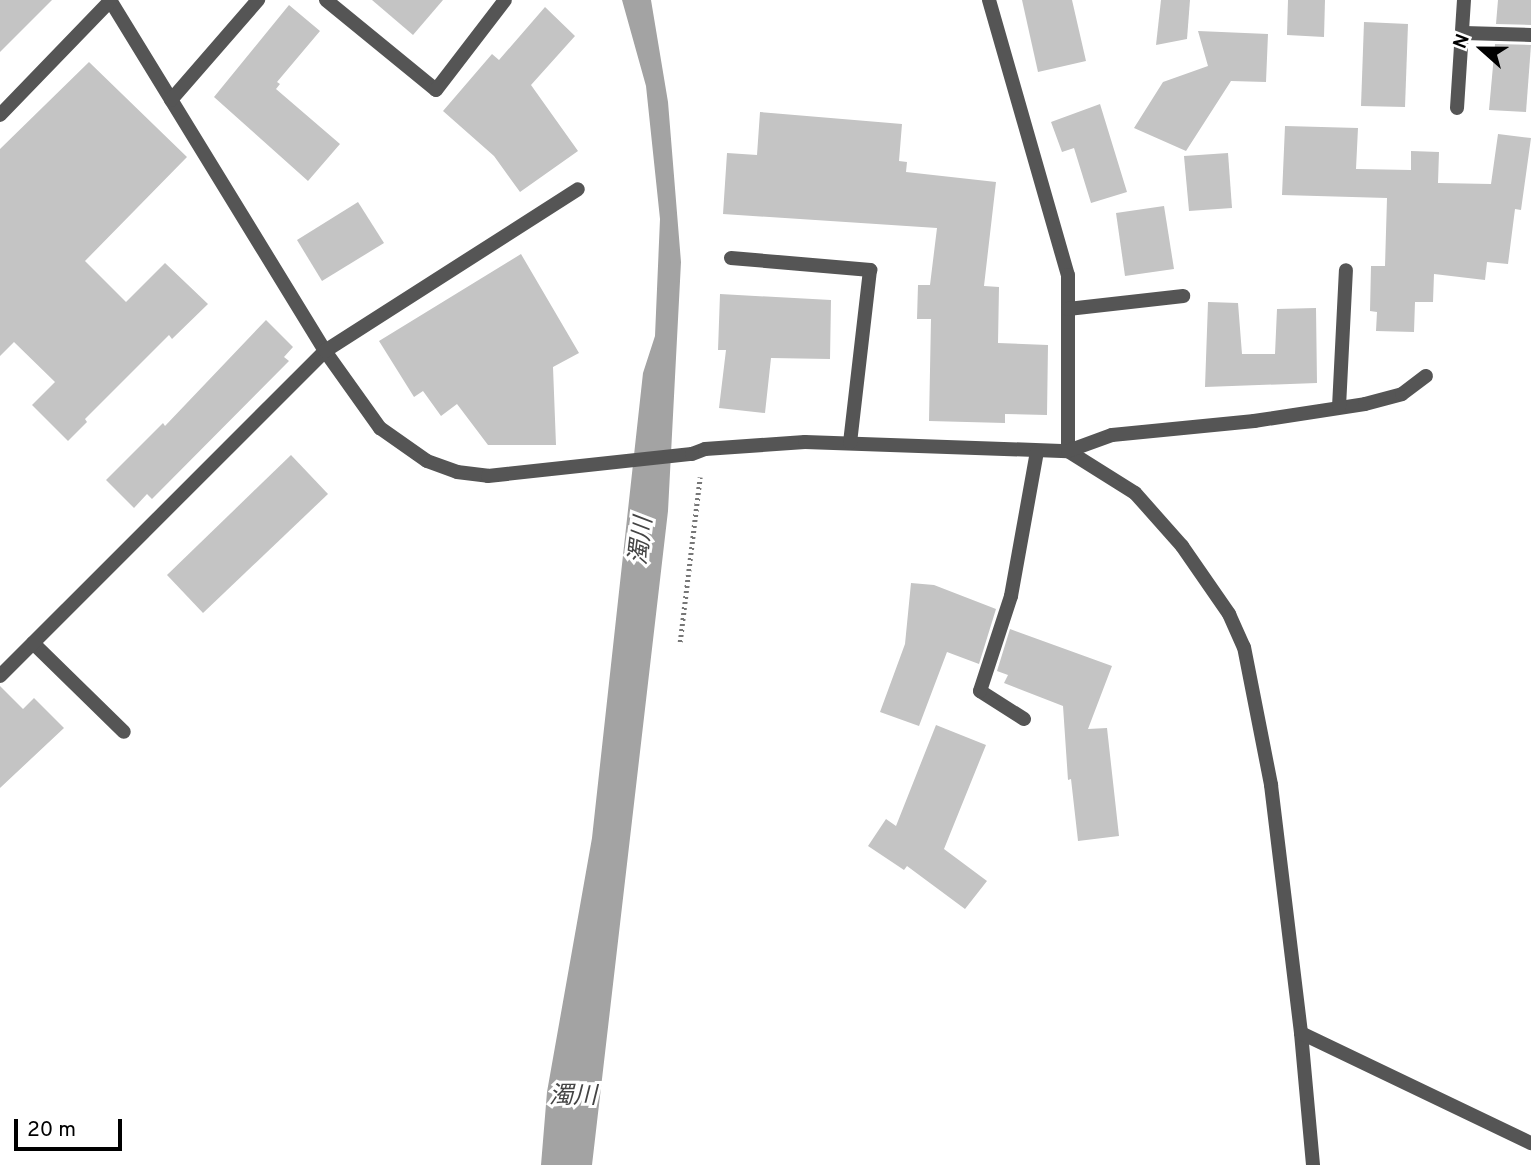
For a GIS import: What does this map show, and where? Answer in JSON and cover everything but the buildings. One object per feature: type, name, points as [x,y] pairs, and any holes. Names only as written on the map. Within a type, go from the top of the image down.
[{"type":"street","points":[[0,115],[111,0],[325,352],[380,428],[427,461],[457,472],[488,475],[805,442],[1068,452],[1112,435],[1254,421],[1365,404],[1402,394],[1426,376]]},
{"type":"street","points":[[171,100],[258,0]]},
{"type":"street","points":[[326,0],[436,90],[505,0]]},
{"type":"street","points":[[989,0],[1068,275],[1068,452]]},
{"type":"street","points":[[1457,108],[1464,33],[1464,0]]},
{"type":"street","points":[[1464,33],[1531,35]]},
{"type":"street","points":[[0,676],[325,352],[578,190]]},
{"type":"street","points":[[731,258],[870,270],[850,443]]},
{"type":"street","points":[[1339,407],[1346,270]]},
{"type":"street","points":[[1068,309],[1184,296]]},
{"type":"street","points":[[1024,719],[980,691],[1011,596],[1037,451]]},
{"type":"street","points":[[1068,452],[1135,493],[1182,546],[1229,614],[1244,647],[1271,785],[1301,1033],[1313,1165]]},
{"type":"street","points":[[33,643],[124,732]]},
{"type":"street","points":[[1301,1033],[1531,1143]]},
{"type":"path","points":[[680,642],[698,452]]},
{"type":"water","name":"濁川","points":[[622,0],[651,0],[668,102],[681,262],[668,511],[592,1165],[541,1165],[547,1092],[592,838],[643,373],[655,336],[660,219],[646,86]]}]
